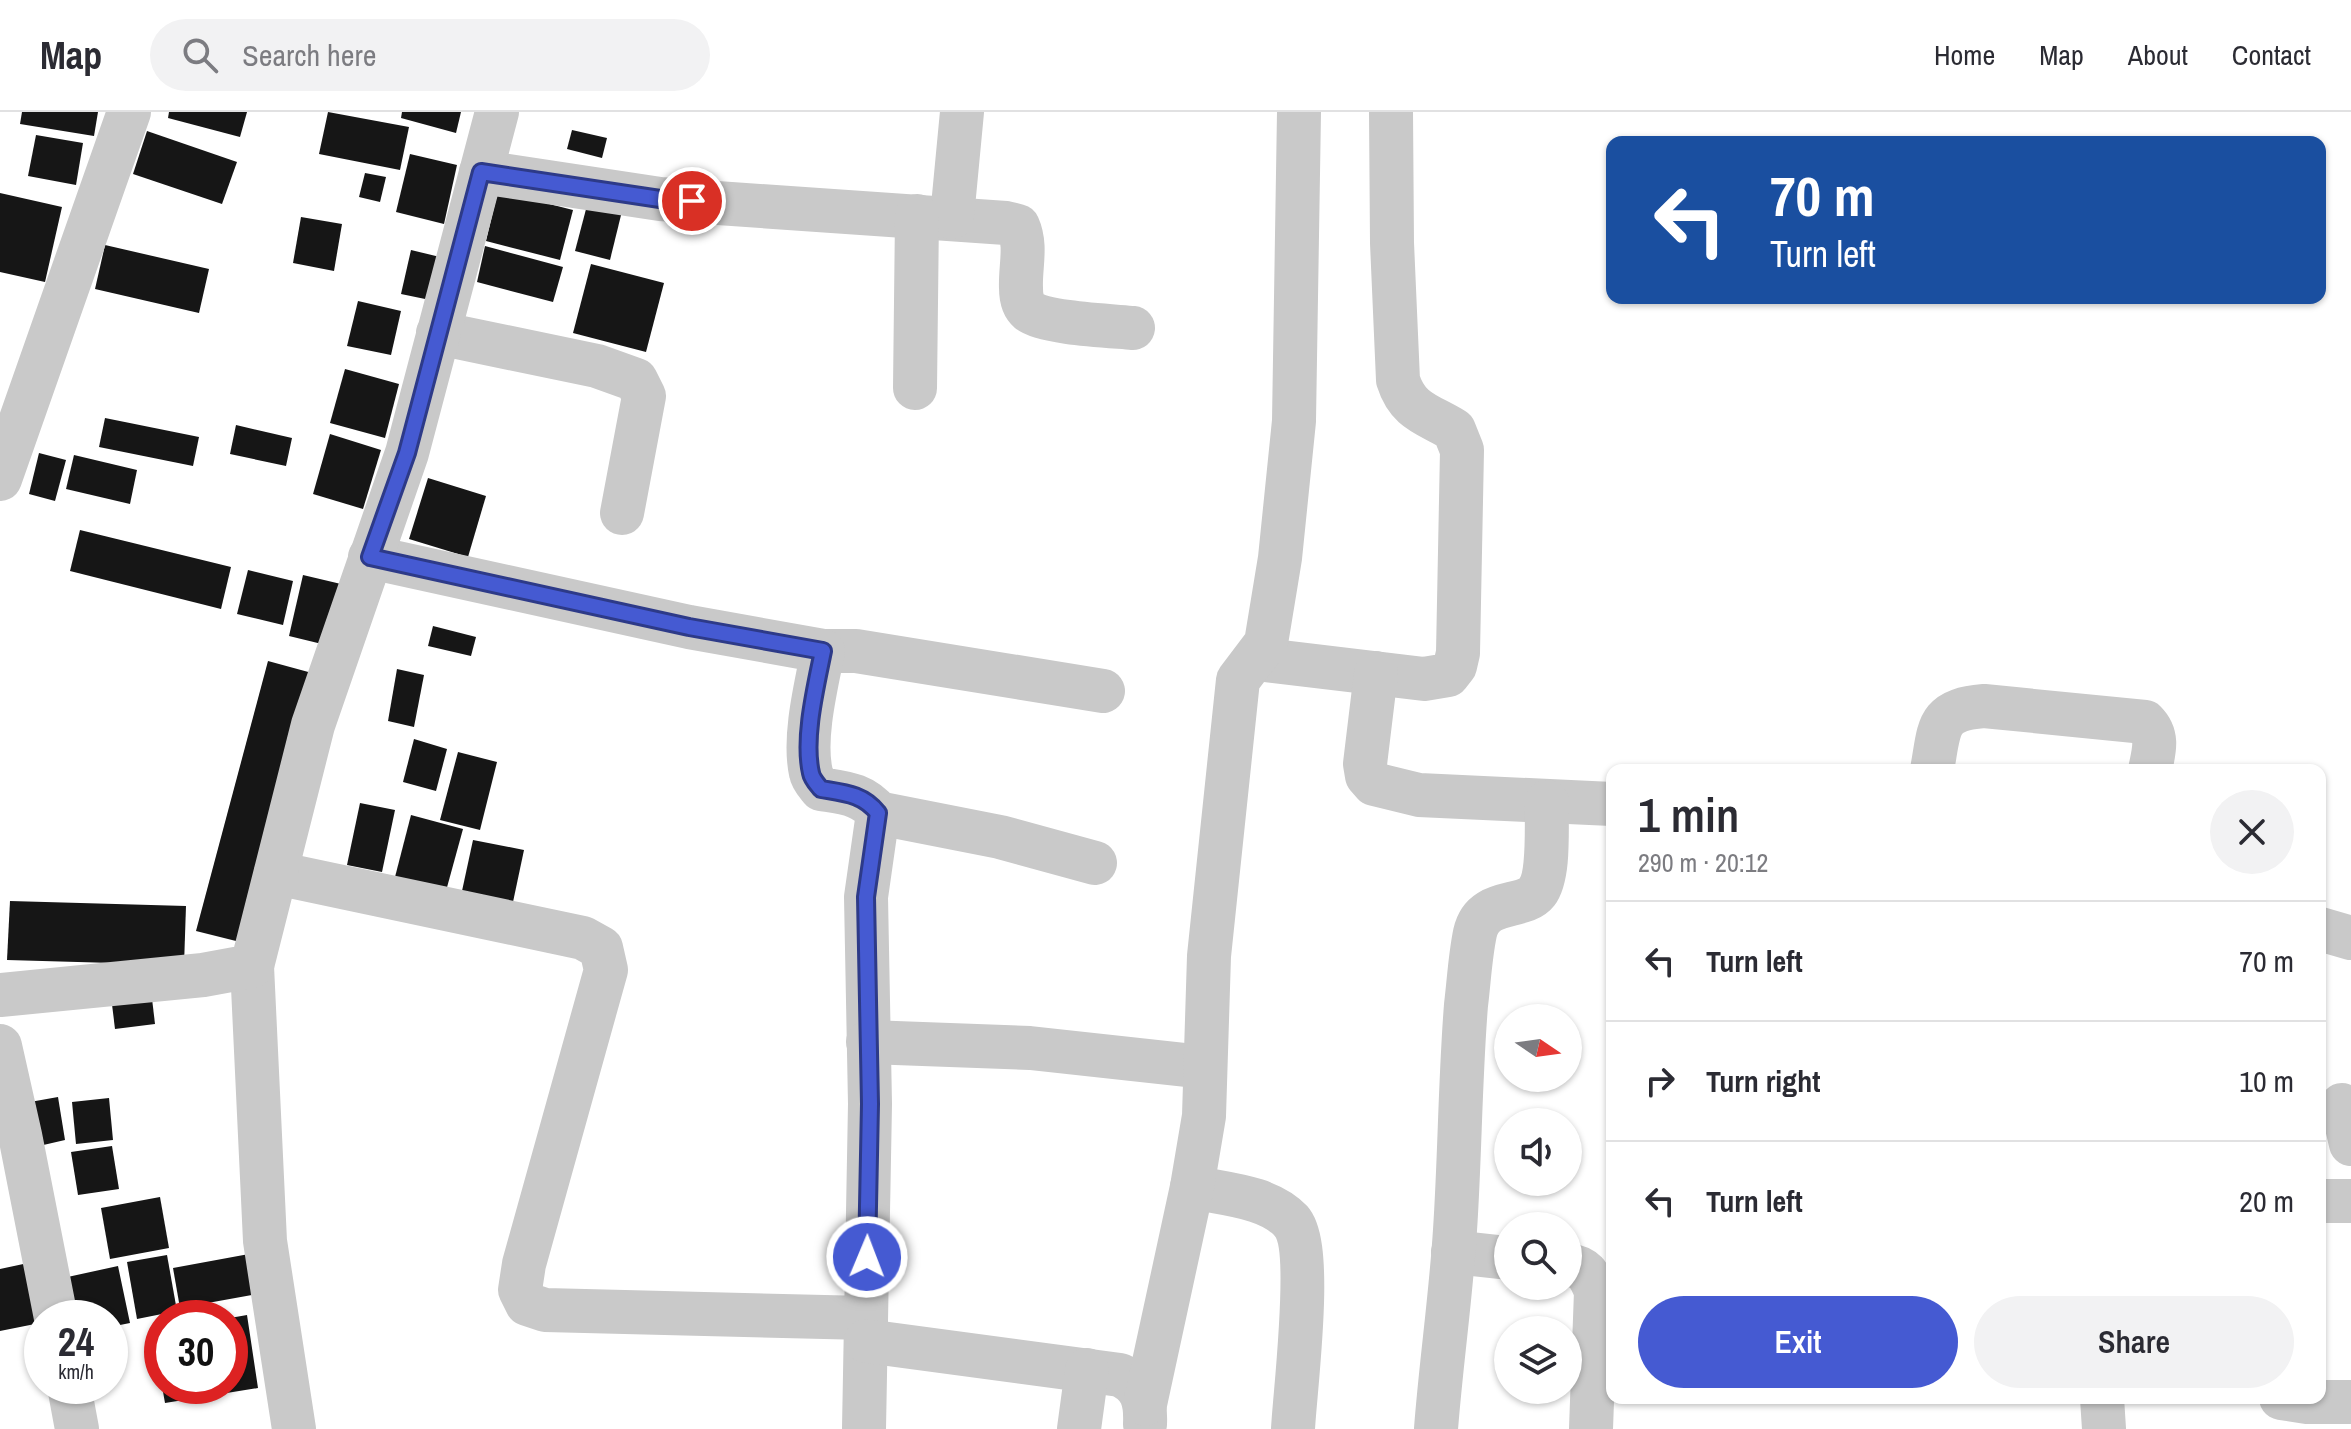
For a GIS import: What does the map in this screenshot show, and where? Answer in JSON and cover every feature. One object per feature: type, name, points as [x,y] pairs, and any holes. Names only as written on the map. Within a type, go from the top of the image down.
[{"type":"street","points":[[0,479],[129,112]]},
{"type":"street","points":[[294,1429],[265,1241],[252,966],[313,725],[407,453],[497,112]]},
{"type":"street","points":[[915,388],[934,216],[962,112]]},
{"type":"street","points":[[1145,1416],[1204,1116],[1209,956],[1237,688],[1243,671],[1256,659],[1266,643],[1280,558],[1294,421],[1299,112]]},
{"type":"street","points":[[1256,659],[1424,679],[1448,675],[1455,666],[1458,653],[1462,450],[1454,430],[1414,408],[1402,394],[1398,380],[1392,243],[1391,112]]},
{"type":"street","points":[[481,172],[660,199],[983,219],[1018,226],[1023,238],[1023,305],[1032,314],[1050,319],[1133,328]]},
{"type":"street","points":[[438,333],[597,366],[636,380],[644,396],[622,513]]},
{"type":"street","points":[[370,557],[689,627],[823,651],[856,651],[1103,691]]},
{"type":"street","points":[[823,651],[815,689],[809,748],[811,776],[821,789],[850,793],[868,800],[878,813],[1000,837],[1095,863]]},
{"type":"street","points":[[1376,673],[1365,764],[1367,776],[1374,784],[1419,795],[1606,804]]},
{"type":"street","points":[[1933,764],[1940,727],[1945,718],[1964,707],[1984,706],[2145,722],[2153,730],[2155,739],[2151,764]]},
{"type":"street","points":[[1436,1429],[1453,1252],[1464,1037],[1476,928],[1484,917],[1505,904],[1526,900],[1537,893],[1543,879],[1547,802]]},
{"type":"street","points":[[864,1429],[870,1104],[866,897],[878,813]]},
{"type":"street","points":[[276,873],[583,938],[601,948],[606,970],[524,1264],[520,1290],[527,1304],[545,1310],[866,1329],[1120,1375],[1134,1381],[1145,1416]]},
{"type":"street","points":[[2326,931],[2351,938]]},
{"type":"street","points":[[0,995],[203,975],[252,966]]},
{"type":"street","points":[[868,1042],[1030,1048],[1204,1067]]},
{"type":"street","points":[[0,1046],[52,1300]]},
{"type":"street","points":[[1192,1187],[1257,1201],[1278,1211],[1292,1222],[1300,1240],[1302,1278],[1293,1429]]},
{"type":"street","points":[[2326,1201],[2351,1201]]},
{"type":"street","points":[[1453,1252],[1494,1256]]},
{"type":"street","points":[[1582,1268],[1588,1273],[1596,1291],[1591,1429]]},
{"type":"street","points":[[1079,1429],[1087,1370]]},
{"type":"street","points":[[2326,1402],[2351,1402]]},
{"type":"street","points":[[72,1404],[77,1429]]},
{"type":"street","points":[[2102,1404],[2104,1429]]},
{"type":"building","points":[[22,112],[98,112],[94,136],[20,124]]},
{"type":"building","points":[[169,112],[247,112],[240,137],[168,118]]},
{"type":"building","points":[[328,112],[409,127],[400,170],[319,154]]},
{"type":"building","points":[[402,112],[461,112],[456,133],[401,118]]},
{"type":"building","points":[[572,130],[607,138],[602,158],[567,149]]},
{"type":"building","points":[[147,131],[237,162],[222,204],[133,174]]},
{"type":"building","points":[[36,135],[83,143],[76,185],[28,176]]},
{"type":"building","points":[[410,154],[457,165],[444,224],[396,212]]},
{"type":"building","points":[[365,173],[386,177],[380,202],[359,197]]},
{"type":"building","points":[[498,191],[573,210],[560,260],[486,241]]},
{"type":"building","points":[[0,193],[62,207],[45,282],[0,272]]},
{"type":"building","points":[[590,194],[624,203],[610,260],[575,251]]},
{"type":"building","points":[[301,217],[342,224],[334,271],[293,263]]},
{"type":"building","points":[[105,245],[209,269],[199,313],[95,289]]},
{"type":"building","points":[[485,246],[563,267],[553,302],[477,282]]},
{"type":"building","points":[[411,250],[440,257],[430,300],[401,294]]},
{"type":"building","points":[[591,264],[664,283],[646,352],[573,333]]},
{"type":"building","points":[[358,301],[401,311],[391,355],[347,346]]},
{"type":"building","points":[[345,369],[399,384],[385,438],[330,423]]},
{"type":"building","points":[[105,418],[199,437],[193,466],[99,447]]},
{"type":"building","points":[[236,425],[292,438],[286,466],[230,454]]},
{"type":"building","points":[[330,434],[381,450],[363,509],[313,494]]},
{"type":"building","points":[[39,453],[66,460],[55,501],[29,494]]},
{"type":"building","points":[[74,455],[137,470],[130,504],[66,489]]},
{"type":"building","points":[[428,478],[486,496],[468,557],[409,539]]},
{"type":"building","points":[[80,530],[231,567],[221,609],[70,571]]},
{"type":"building","points":[[248,570],[293,581],[283,625],[237,614]]},
{"type":"building","points":[[303,575],[341,584],[326,645],[289,636]]},
{"type":"building","points":[[433,626],[476,637],[471,656],[428,646]]},
{"type":"building","points":[[268,661],[312,673],[240,942],[196,931]]},
{"type":"building","points":[[397,669],[424,675],[414,727],[388,721]]},
{"type":"building","points":[[414,739],[447,749],[436,791],[403,782]]},
{"type":"building","points":[[458,752],[497,762],[480,830],[440,820]]},
{"type":"building","points":[[360,803],[395,810],[382,872],[347,865]]},
{"type":"building","points":[[411,815],[463,829],[446,891],[395,877]]},
{"type":"building","points":[[473,840],[524,850],[513,902],[462,891]]},
{"type":"building","points":[[10,901],[186,906],[184,965],[7,960]]},
{"type":"building","points":[[151,990],[155,1024],[115,1029],[111,996]]},
{"type":"building","points":[[58,1097],[65,1140],[39,1146],[30,1102]]},
{"type":"building","points":[[109,1098],[113,1140],[76,1144],[72,1102]]},
{"type":"building","points":[[112,1146],[119,1189],[78,1195],[71,1152]]},
{"type":"building","points":[[160,1197],[169,1248],[110,1259],[101,1208]]},
{"type":"building","points":[[249,1254],[257,1294],[224,1300],[179,1300],[173,1268]]},
{"type":"building","points":[[167,1255],[175,1300],[144,1300],[144,1318],[137,1319],[127,1262]]},
{"type":"building","points":[[28,1263],[35,1300],[24,1300],[24,1326],[0,1331],[0,1269]]},
{"type":"building","points":[[118,1266],[125,1300],[68,1300],[63,1278]]},
{"type":"building","points":[[248,1322],[258,1388],[248,1390]]},
{"type":"route","points":[[692,201],[481,172],[407,453],[370,557],[689,627],[823,651],[815,689],[809,748],[811,776],[821,789],[850,793],[868,800],[878,813],[866,897],[870,1104],[867,1257]]}]
